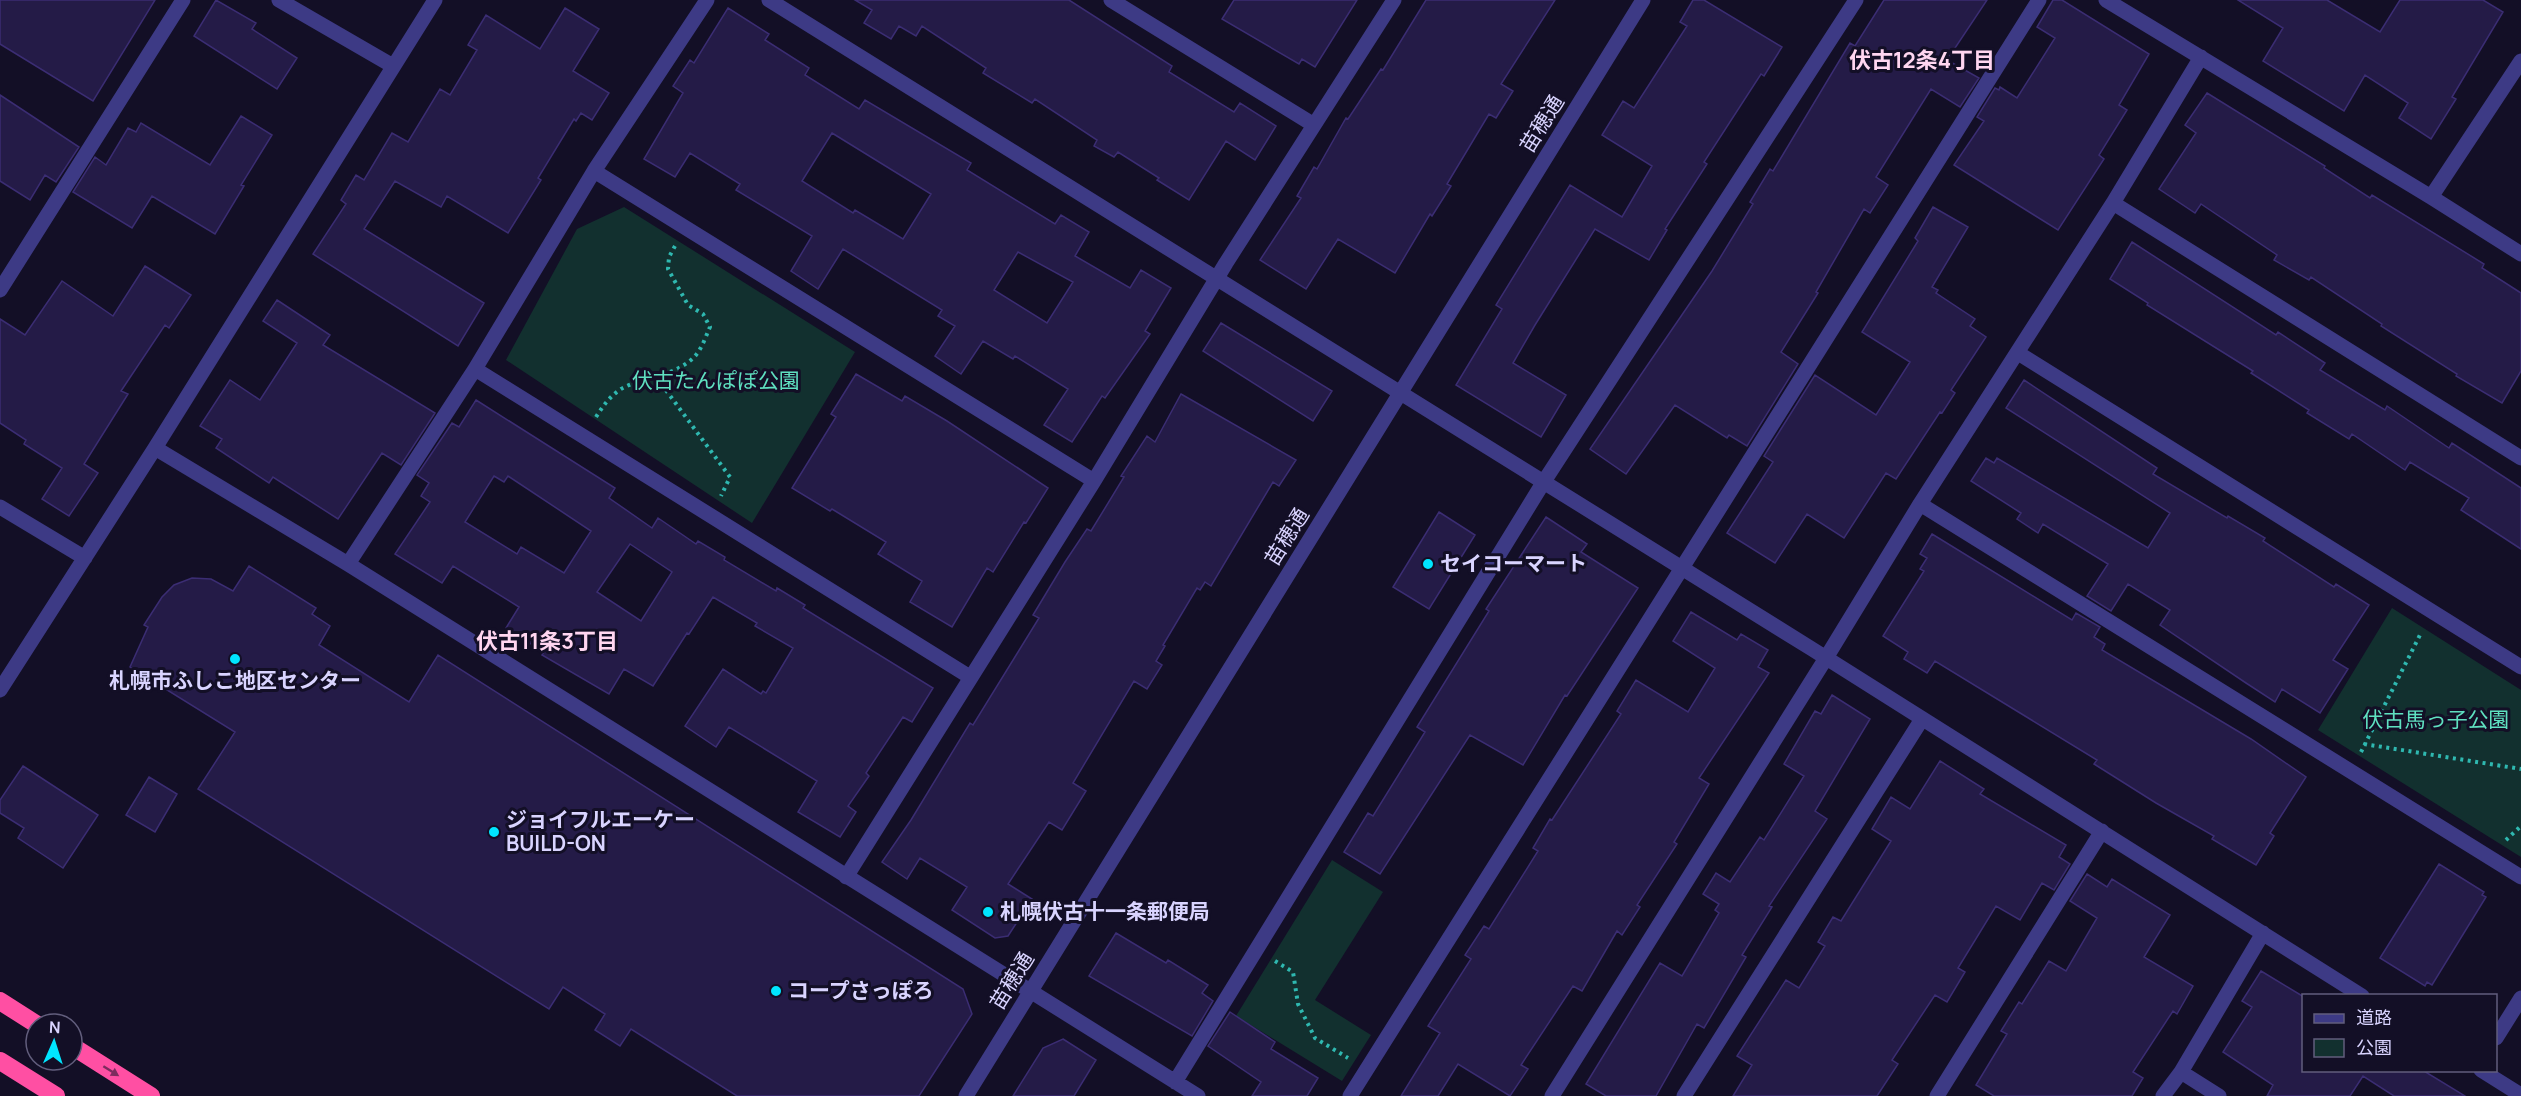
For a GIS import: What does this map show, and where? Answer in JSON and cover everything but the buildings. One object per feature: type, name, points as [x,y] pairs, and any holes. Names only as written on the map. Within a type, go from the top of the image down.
[{"type":"highway","points":[[0,1001],[24,1016]]},
{"type":"highway","points":[[84,1055],[150,1096]]},
{"type":"highway","points":[[0,1061],[56,1096]]},
{"type":"street","points":[[0,290],[183,0]]},
{"type":"street","points":[[279,0],[393,66]]},
{"type":"street","points":[[0,690],[155,448],[435,0]]},
{"type":"street","points":[[348,564],[475,369],[594,171],[707,0]]},
{"type":"street","points":[[769,0],[1826,658],[2359,994]]},
{"type":"street","points":[[1111,0],[1314,125]]},
{"type":"street","points":[[846,878],[1394,0]]},
{"type":"street","name":"苗穂通","points":[[966,1096],[1643,0]]},
{"type":"street","points":[[1175,1082],[1544,483],[1856,0]]},
{"type":"street","points":[[1350,1096],[2039,0]]},
{"type":"street","points":[[2106,0],[2521,254]]},
{"type":"street","points":[[1551,1096],[1920,504],[2113,203],[2201,57]]},
{"type":"street","points":[[2431,197],[2521,61]]},
{"type":"street","points":[[594,171],[1094,481]]},
{"type":"street","points":[[2113,203],[2521,458]]},
{"type":"street","points":[[2018,352],[2521,667]]},
{"type":"street","points":[[475,369],[970,677]]},
{"type":"street","points":[[155,448],[348,564],[846,878],[1198,1096]]},
{"type":"street","points":[[1920,504],[2521,878]]},
{"type":"street","points":[[0,507],[85,558]]},
{"type":"street","points":[[1684,1096],[1922,719]]},
{"type":"street","points":[[1937,1096],[2102,831]]},
{"type":"street","points":[[2163,1096],[2181,1072],[2263,933]]},
{"type":"street","points":[[2497,1036],[2521,998]]},
{"type":"street","points":[[2181,1072],[2218,1096]]},
{"type":"street","points":[[2483,1072],[2521,1095]]},
{"type":"path","points":[[592,423],[606,402],[622,389],[657,378],[693,359],[703,343],[710,327],[703,314],[688,305],[668,269],[669,257],[678,241]]},
{"type":"path","points":[[657,378],[730,477],[718,502]]},
{"type":"path","points":[[2358,758],[2424,628]]},
{"type":"path","points":[[2364,744],[2521,769]]},
{"type":"path","points":[[2500,846],[2521,826]]},
{"type":"path","points":[[1269,957],[1293,972],[1298,1004],[1314,1038],[1357,1062]]},
{"type":"green space","name":"伏古たんぽぽ公園","points":[[624,207],[855,352],[752,523],[506,360],[577,229]]},
{"type":"green space","name":"伏古馬っ子公園","points":[[2392,608],[2521,690],[2521,857],[2318,730]]},
{"type":"green space","points":[[1332,860],[1383,892],[1315,1000],[1371,1035],[1342,1081],[1236,1016]]},
{"type":"place","name":"セイコーマート","points":[[1428,564]]},
{"type":"place","name":"札幌市ふしこ地区センター","points":[[235,659]]},
{"type":"place","name":"ジョイフルエーケー BUILD-ON","points":[[494,832]]},
{"type":"place","name":"札幌伏古十一条郵便局","points":[[988,912]]},
{"type":"place","name":"コープさっぽろ","points":[[776,991]]},
{"type":"district","name":"伏古12条4丁目","points":[[1922,60]]},
{"type":"district","name":"伏古11条3丁目","points":[[547,641]]}]
